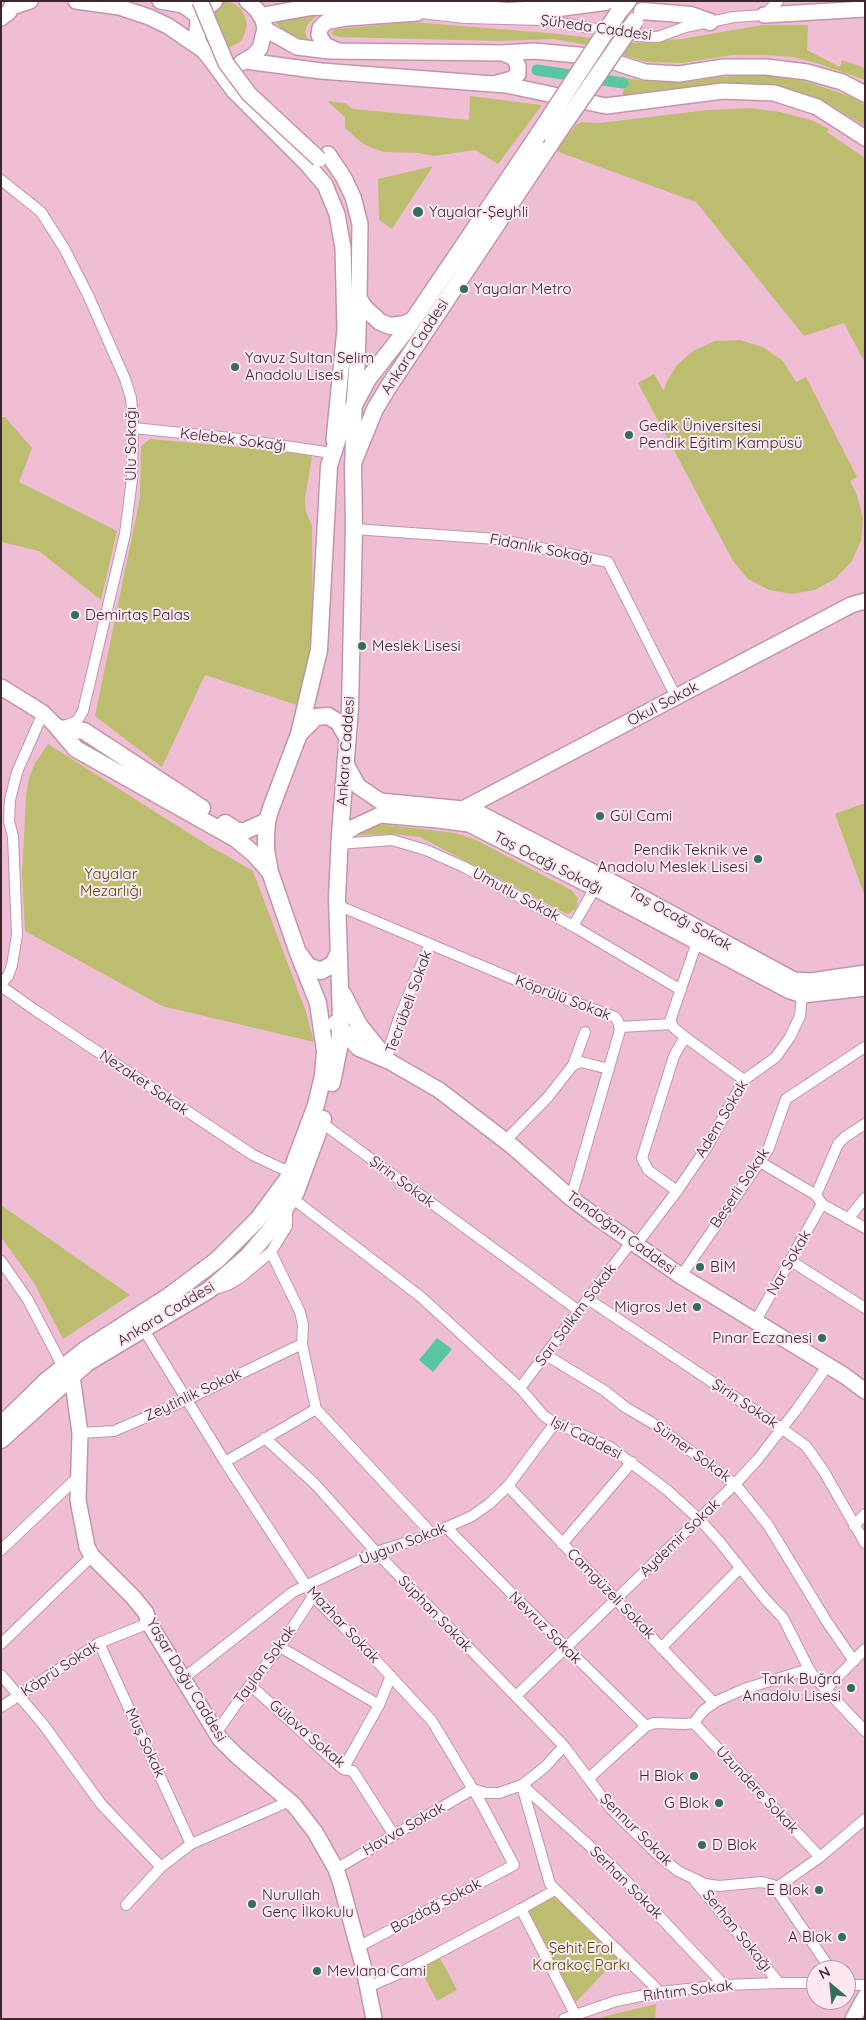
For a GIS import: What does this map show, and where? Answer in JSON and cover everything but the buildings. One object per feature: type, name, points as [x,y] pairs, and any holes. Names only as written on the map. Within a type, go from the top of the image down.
[{"type":"main road","points":[[257,11],[387,4],[419,4],[508,11],[620,5]]},
{"type":"main road","name":"Ankara Caddesi","points":[[1,1440],[101,1338],[169,1296],[217,1260],[258,1219],[273,1201],[291,1173],[310,1123],[323,1076],[325,1051],[318,1003],[270,872],[266,850],[267,821],[299,734],[319,650],[327,478],[332,453],[340,431],[368,379],[413,320],[536,138],[620,5]]},
{"type":"main road","points":[[642,11],[691,15],[710,22]]},
{"type":"main road","name":"Ankara Caddesi","points":[[1,1425],[67,1372],[144,1330],[209,1290],[248,1256],[271,1230],[290,1203],[322,1123],[338,1056],[340,987],[337,905],[346,737],[350,708],[354,529],[353,463],[372,416],[389,386],[553,140],[642,11]]},
{"type":"main road","points":[[359,299],[364,307],[380,322],[390,326],[405,324],[413,320]]},
{"type":"main road","points":[[299,734],[316,717],[328,716],[338,722],[346,737]]},
{"type":"main road","points":[[58,728],[84,731],[237,830],[245,831],[267,821]]},
{"type":"main road","points":[[58,728],[76,749],[236,838],[270,872]]},
{"type":"main road","points":[[297,950],[308,966],[317,971],[330,967],[338,954]]},
{"type":"main road","points":[[340,987],[359,1026],[388,1060]]},
{"type":"main road","points":[[318,1003],[359,1048]]},
{"type":"main road","points":[[338,1056],[352,1048],[359,1048],[388,1060]]},
{"type":"street","points":[[1,27],[9,10],[30,1]]},
{"type":"street","points":[[76,1],[119,7],[149,16],[168,26],[206,54],[227,64],[246,61],[321,70],[494,84],[606,106],[723,91],[774,93],[817,107],[865,138]]},
{"type":"street","points":[[160,1],[201,7],[214,1]]},
{"type":"street","points":[[764,15],[778,1]]},
{"type":"street","name":"Şüheda Caddesi","points":[[387,4],[417,13],[465,18],[542,20],[641,37],[658,37],[685,27],[734,17],[865,9]]},
{"type":"street","points":[[201,7],[197,31],[198,41],[206,54],[234,91],[319,178],[337,214],[343,248],[345,329],[332,453]]},
{"type":"street","points":[[201,7],[240,66],[256,86],[344,178],[352,196],[360,224],[358,365],[354,405],[353,463]]},
{"type":"street","points":[[246,61],[260,48],[264,39],[257,11]]},
{"type":"street","points":[[257,11],[297,47],[340,51],[503,53],[534,51],[599,57],[645,72],[679,74],[724,67],[766,67],[807,72],[842,82],[865,94]]},
{"type":"street","points":[[340,51],[326,45],[321,40],[319,35],[320,28],[326,22],[347,18],[417,13]]},
{"type":"street","points":[[494,84],[512,79],[518,74],[518,66],[514,58],[503,53]]},
{"type":"street","points":[[324,157],[352,229],[355,276],[353,314],[337,409]]},
{"type":"street","name":"Ulu Sokağı","points":[[1,180],[41,212],[64,248],[88,295],[125,379],[131,398],[134,428],[132,479],[125,534],[83,712],[77,721],[58,728]]},
{"type":"street","name":"Kelebek Sokağı","points":[[134,428],[232,438],[332,453]]},
{"type":"street","name":"Fidanlık Sokağı","points":[[354,529],[497,539],[608,562],[676,697]]},
{"type":"street","name":"Okul Sokak","points":[[459,815],[676,697],[851,605],[865,601]]},
{"type":"street","points":[[1,688],[43,713],[58,728]]},
{"type":"street","points":[[1,985],[8,976],[12,965],[17,936],[12,837],[9,821],[10,800],[17,772],[43,713]]},
{"type":"street","points":[[345,762],[358,786],[380,801],[459,815]]},
{"type":"street","name":"Taş Ocağı Sokağı","points":[[339,844],[344,834],[354,827],[380,815],[459,815],[478,827],[598,882],[697,942],[802,995]]},
{"type":"street","name":"Umutlu Sokak","points":[[339,844],[392,840],[413,845],[464,867],[573,926],[681,990]]},
{"type":"street","points":[[573,926],[598,882]]},
{"type":"street","name":"Taş Ocağı Sokak","points":[[598,882],[794,980],[810,981],[865,973]]},
{"type":"street","name":"Köprülü Sokak","points":[[337,905],[537,989],[615,1017],[620,1030],[571,1198]]},
{"type":"street","points":[[697,942],[671,1015],[672,1024],[744,1080]]},
{"type":"street","name":"Tecrübeli Sokak","points":[[388,1060],[390,1045],[399,1018],[430,944]]},
{"type":"street","name":"Nezaket Sokak","points":[[1,985],[57,1026],[246,1150],[291,1173]]},
{"type":"street","points":[[802,995],[865,988]]},
{"type":"street","name":"Adem Sokak","points":[[634,1243],[677,1191],[707,1148],[744,1080],[776,1056],[783,1047],[800,1016],[802,995]]},
{"type":"street","points":[[620,1027],[672,1024]]},
{"type":"street","points":[[505,1141],[548,1097],[573,1065],[585,1032]]},
{"type":"street","points":[[677,1191],[648,1170],[642,1158],[674,1056],[685,1036]]},
{"type":"street","name":"Beşerli Sokak","points":[[681,1276],[760,1162],[772,1139],[786,1098],[865,1047]]},
{"type":"street","name":"Tandoğan Caddesi","points":[[388,1060],[439,1090],[505,1141],[571,1198],[681,1276],[828,1366],[865,1391]]},
{"type":"street","points":[[573,1065],[581,1062],[609,1069]]},
{"type":"street","name":"Şirin Sokak","points":[[322,1123],[579,1311]]},
{"type":"street","points":[[816,1195],[838,1144],[865,1124]]},
{"type":"street","points":[[760,1162],[816,1195],[822,1204],[865,1228]]},
{"type":"street","points":[[848,1219],[865,1198]]},
{"type":"street","points":[[209,1290],[228,1285],[240,1278],[271,1252],[287,1226],[290,1203]]},
{"type":"street","name":"Işıl Caddesi","points":[[290,1203],[422,1297],[520,1388],[536,1408],[555,1424],[610,1447],[667,1490],[700,1520],[783,1618],[809,1669],[865,1731]]},
{"type":"street","name":"Nar Sokak","points":[[755,1322],[822,1204]]},
{"type":"street","name":"Sarı Salkım Sokak","points":[[520,1388],[588,1299],[634,1243]]},
{"type":"street","points":[[271,1252],[300,1312],[303,1325],[302,1344],[316,1409],[432,1534]]},
{"type":"street","points":[[790,1261],[865,1308]]},
{"type":"street","points":[[1,1262],[28,1300],[67,1372]]},
{"type":"street","name":"Şirin Sokak","points":[[588,1299],[782,1428],[806,1446],[865,1543]]},
{"type":"street","name":"Mazhar Sokak","points":[[144,1330],[225,1462],[306,1587],[432,1721],[473,1789],[514,1865]]},
{"type":"street","name":"Zeytinlik Sokak","points":[[80,1433],[114,1431],[186,1400],[302,1344]]},
{"type":"street","name":"Sümer Sokak","points":[[546,1355],[654,1424],[735,1484],[768,1524],[827,1622],[854,1660]]},
{"type":"street","name":"Aydemir Sokak","points":[[516,1696],[700,1520],[735,1484],[782,1428],[828,1366]]},
{"type":"street","name":"Yaşar Doğu Caddesi","points":[[67,1372],[80,1433],[78,1500],[87,1547],[92,1556],[133,1597],[146,1613],[149,1623],[216,1732],[232,1751],[290,1801],[308,1821],[336,1869],[358,1946],[374,2019]]},
{"type":"street","points":[[225,1462],[316,1409]]},
{"type":"street","name":"Uygun Sokak","points":[[184,1678],[293,1592],[376,1552],[432,1534],[472,1516],[489,1504],[508,1486],[555,1424]]},
{"type":"street","name":"Süphan Sokak","points":[[265,1438],[315,1484],[376,1552],[564,1746]]},
{"type":"street","points":[[562,1544],[632,1462]]},
{"type":"street","points":[[1,1550],[79,1476]]},
{"type":"street","name":"Camgüzeli Sokak","points":[[508,1486],[714,1703]]},
{"type":"street","points":[[854,1526],[865,1514]]},
{"type":"street","name":"Nevruz Sokak","points":[[447,1528],[646,1726]]},
{"type":"street","points":[[1,1644],[92,1556]]},
{"type":"street","points":[[661,1648],[740,1568]]},
{"type":"street","name":"Taylan Sokak","points":[[216,1732],[280,1647],[313,1596]]},
{"type":"street","name":"Köprü Sokak","points":[[1,1707],[99,1643],[149,1623]]},
{"type":"street","name":"Muş Sokak","points":[[99,1643],[191,1844]]},
{"type":"street","points":[[280,1647],[378,1705]]},
{"type":"street","points":[[826,1689],[865,1649]]},
{"type":"street","points":[[589,1778],[636,1732],[646,1726],[654,1723],[694,1723],[714,1703],[744,1689],[809,1669]]},
{"type":"street","points":[[1,1675],[43,1724],[101,1804],[161,1867]]},
{"type":"street","points":[[342,1769],[378,1705],[391,1676]]},
{"type":"street","name":"Gülova Sokak","points":[[250,1685],[342,1769],[353,1771],[394,1835]]},
{"type":"street","name":"Uzundere Sokak","points":[[694,1723],[820,1857]]},
{"type":"street","points":[[473,1789],[486,1793],[499,1793],[522,1785],[545,1767],[564,1746]]},
{"type":"street","name":"Şennur Sokak","points":[[564,1746],[611,1809],[659,1856],[678,1871],[705,1884],[719,1886],[762,1882],[773,1885],[776,1888]]},
{"type":"street","points":[[522,1785],[546,1877],[555,1890],[660,1992]]},
{"type":"street","name":"Serhan Sokak","points":[[522,1785],[612,1867],[724,1985]]},
{"type":"street","name":"Havva Sokak","points":[[336,1869],[473,1789]]},
{"type":"street","points":[[126,1905],[161,1867],[191,1844],[290,1801]]},
{"type":"street","points":[[824,1960],[776,1888],[820,1857],[865,1819]]},
{"type":"street","name":"Bozdağ Sokak","points":[[358,1946],[514,1865]]},
{"type":"street","name":"Serhan Sokağı","points":[[695,1880],[778,1982]]},
{"type":"street","points":[[368,1987],[398,1974],[555,1890]]},
{"type":"street","points":[[522,1909],[575,2014]]},
{"type":"street","name":"Rıhtım Sokak","points":[[564,2019],[616,2001],[660,1992],[724,1985],[778,1982],[806,1983]]},
{"type":"street","points":[[853,2019],[865,1997]]},
{"type":"green space","points":[[217,1],[227,1],[241,9],[247,25],[241,41],[227,49],[212,47],[206,43],[200,15]]},
{"type":"green space","points":[[318,14],[307,25],[305,32],[309,43],[284,31],[273,20]]},
{"type":"green space","points":[[411,22],[549,33],[634,43],[681,39],[763,25],[808,25],[807,50],[840,67],[842,60],[865,68],[865,80],[793,57],[732,55],[682,63],[647,62],[589,45],[553,39],[497,41],[339,37],[331,32],[337,29]]},
{"type":"green space","points":[[763,74],[808,82],[849,96],[865,105],[865,126],[830,105],[789,89],[749,87],[622,98],[626,78],[645,81],[692,81]]},
{"type":"green space","points":[[470,96],[542,105],[498,164],[475,150],[434,156],[419,153],[384,152],[372,148],[362,143],[345,128],[345,117],[327,101],[345,103],[353,109],[469,120]]},
{"type":"green space","points":[[751,108],[780,112],[811,120],[829,129],[827,132],[865,158],[865,363],[844,323],[804,336],[696,202],[556,151],[576,125],[581,122],[599,123],[708,110]]},
{"type":"green space","points":[[433,166],[392,229],[379,220],[378,179]]},
{"type":"green space","points":[[740,340],[763,347],[783,361],[796,382],[806,377],[857,477],[850,481],[857,495],[863,518],[861,541],[851,562],[835,579],[815,590],[792,594],[769,590],[748,579],[733,561],[638,383],[654,374],[664,391],[666,383],[677,365],[693,351],[715,341]]},
{"type":"green space","points":[[1,417],[5,417],[32,448],[19,482],[117,531],[101,600],[39,551],[2,542],[1,544]]},
{"type":"green space","points":[[150,439],[305,453],[312,457],[305,499],[306,512],[312,526],[313,644],[297,705],[205,675],[162,767],[95,716],[140,498],[141,446]]},
{"type":"green space","name":"Yayalar Mezarlığı","points":[[48,744],[206,844],[253,871],[306,1012],[314,1042],[162,1006],[25,931],[22,876],[26,796],[29,778],[35,763]]},
{"type":"green space","points":[[865,803],[865,897],[835,814]]},
{"type":"green space","points":[[381,824],[455,833],[474,839],[571,890],[578,898],[576,909],[568,914],[563,912],[420,837],[394,834],[358,835],[358,833]]},
{"type":"green space","points":[[1,1205],[130,1295],[63,1339],[34,1283],[1,1237]]},
{"type":"green space","name":"Şehit Erol Karakoç Parkı","points":[[556,1896],[620,1956],[574,2004],[529,1913]]},
{"type":"green space","points":[[439,1956],[457,1990],[437,2001],[419,1967]]},
{"type":"green space","points":[[656,2004],[655,2019],[599,2019],[606,2016]]},
{"type":"shaded area","points":[[437,1338],[452,1349],[433,1372],[419,1360]]},
{"type":"waterway","points":[[537,70],[623,83]]},
{"type":"place","name":"Yayalar-Şeyhli","points":[[418,212]]},
{"type":"place","name":"Yayalar Metro","points":[[464,289]]},
{"type":"place","name":"Yavuz Sultan Selim Anadolu Lisesi","points":[[235,367]]},
{"type":"place","name":"Gedik Üniversitesi Pendik Eğitim Kampüsü","points":[[629,435]]},
{"type":"place","name":"Demirtaş Palas","points":[[75,615]]},
{"type":"place","name":"Meslek Lisesi","points":[[362,646]]},
{"type":"place","name":"Gül Cami","points":[[600,816]]},
{"type":"place","name":"Pendik Teknik ve Anadolu Meslek Lisesi","points":[[758,859]]},
{"type":"place","name":"BİM","points":[[700,1267]]},
{"type":"place","name":"Migros Jet","points":[[697,1307]]},
{"type":"place","name":"Pınar Eczanesi","points":[[822,1338]]},
{"type":"place","name":"Tarık Buğra Anadolu Lisesi","points":[[851,1688]]},
{"type":"place","name":"H Blok","points":[[694,1776]]},
{"type":"place","name":"G Blok","points":[[719,1803]]},
{"type":"place","name":"D Blok","points":[[702,1845]]},
{"type":"place","name":"E Blok","points":[[819,1890]]},
{"type":"place","name":"Nurullah Genç İlkokulu","points":[[252,1904]]},
{"type":"place","name":"A Blok","points":[[842,1937]]},
{"type":"place","name":"Mevlana Cami","points":[[317,1971]]}]
